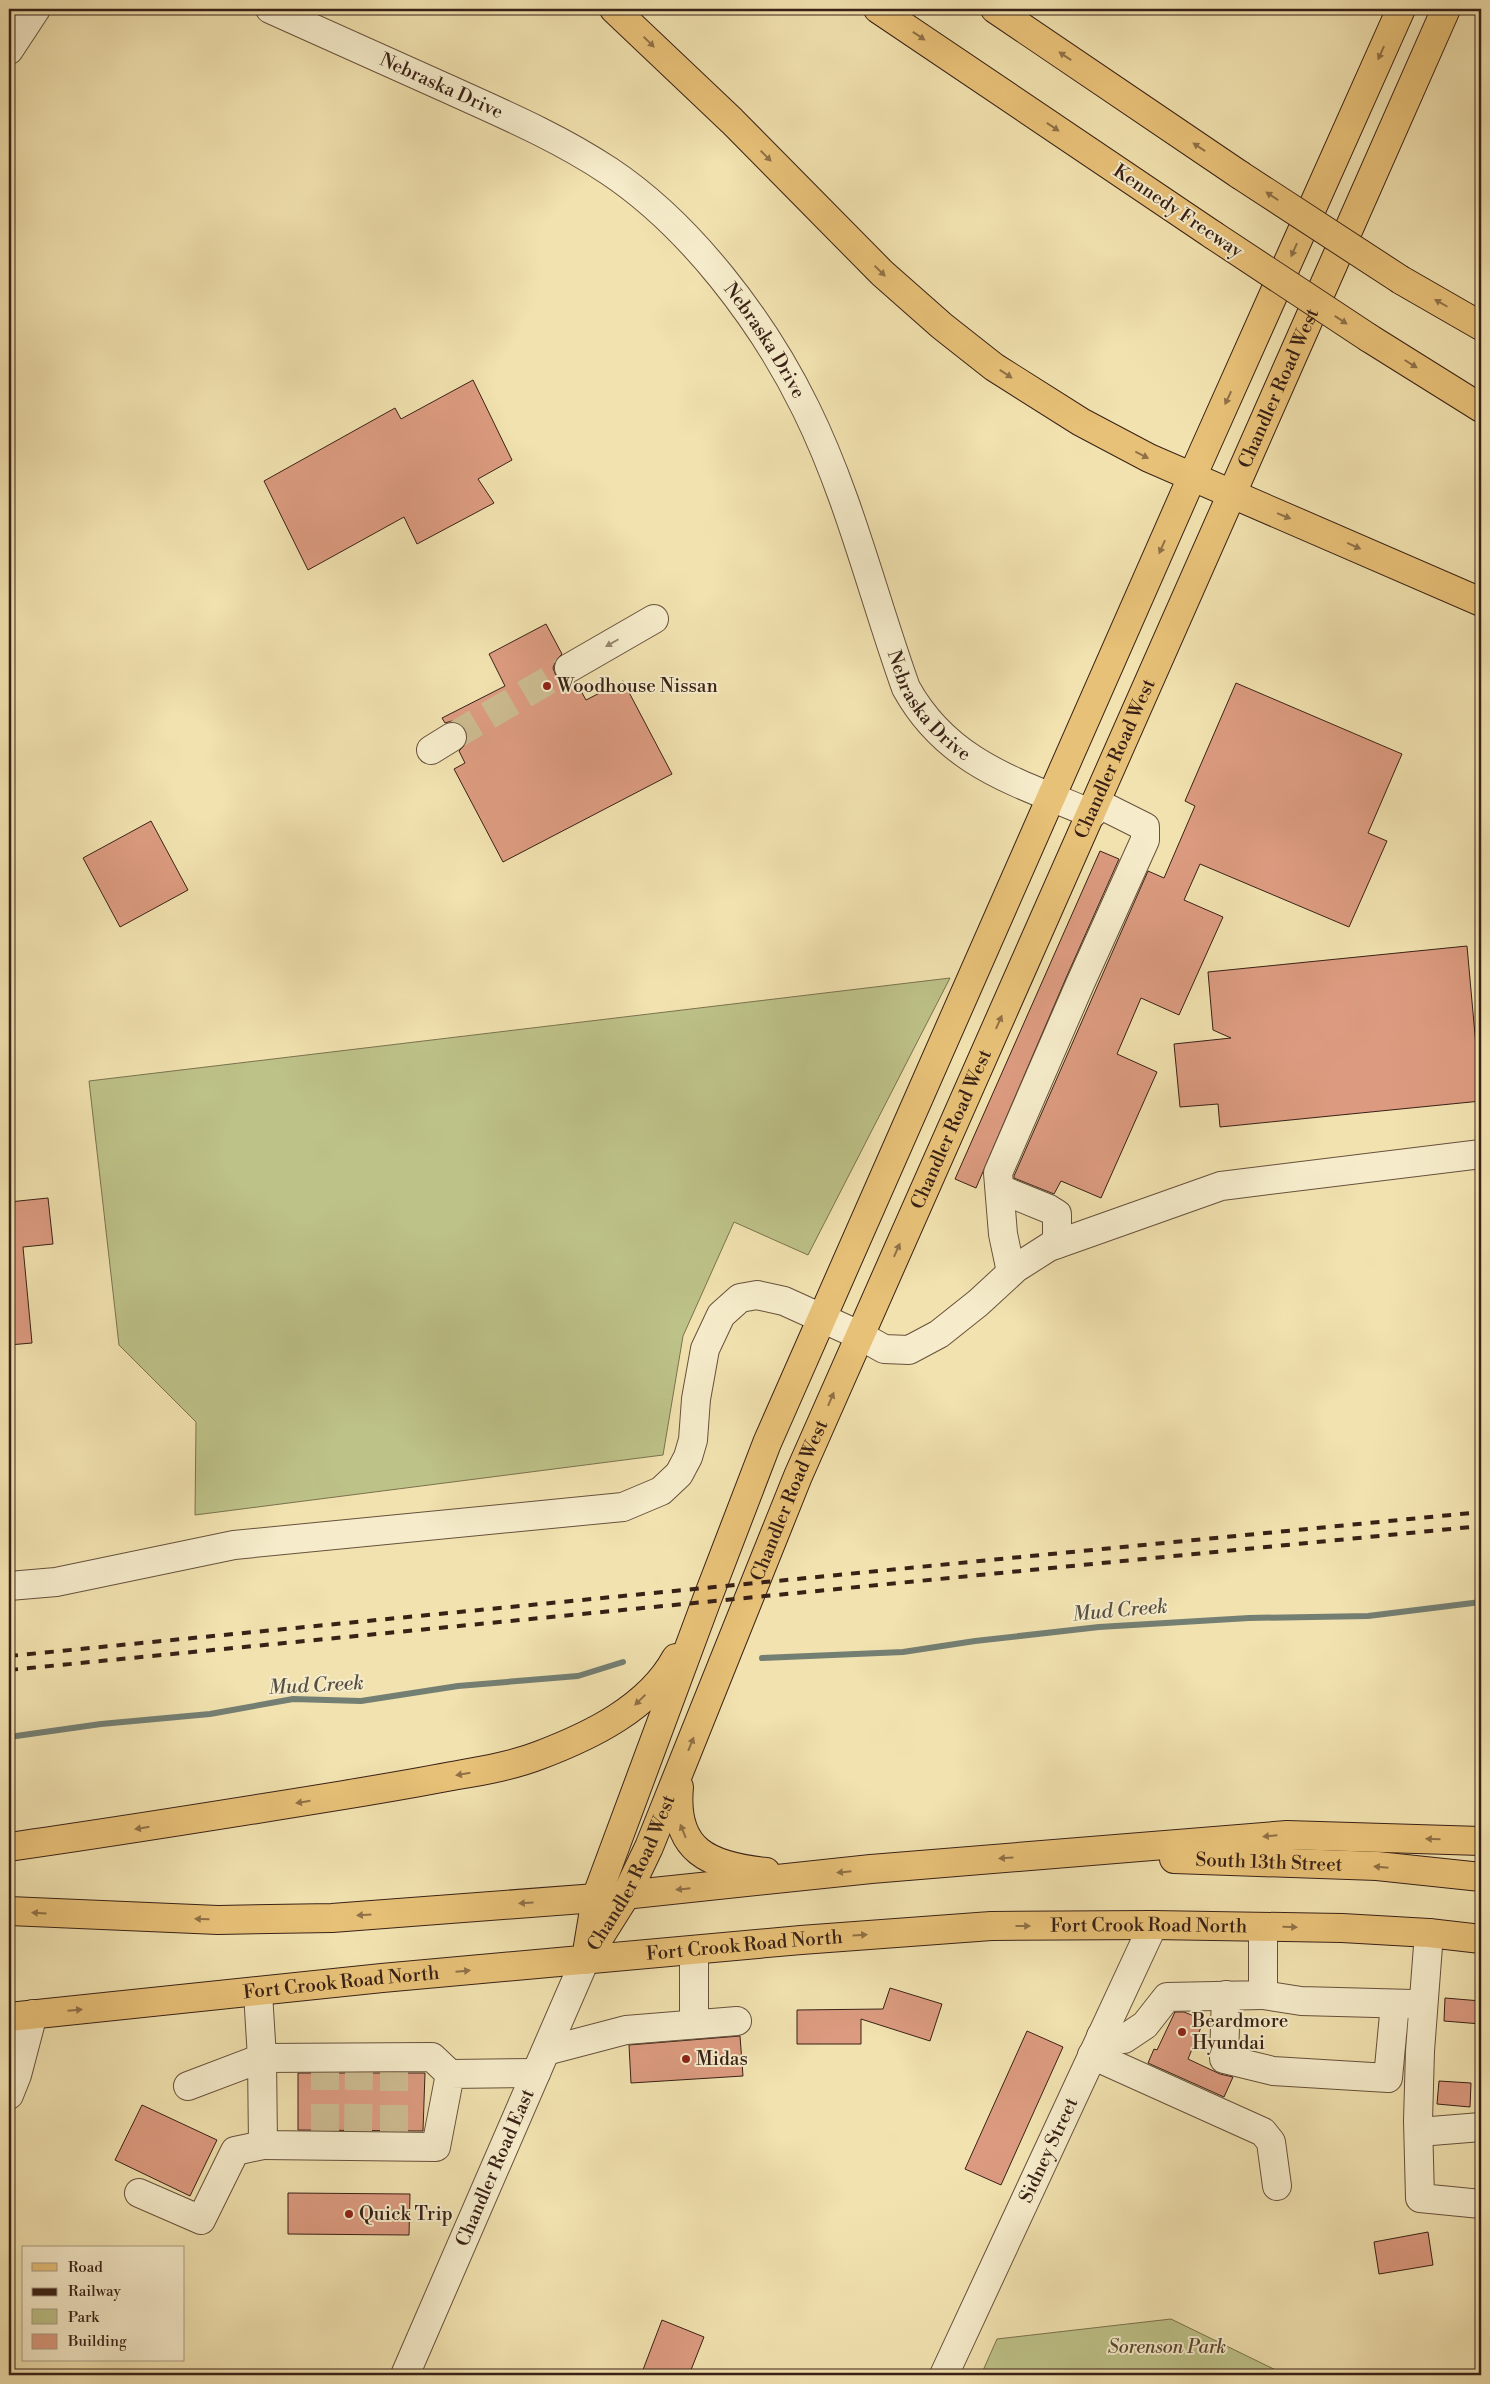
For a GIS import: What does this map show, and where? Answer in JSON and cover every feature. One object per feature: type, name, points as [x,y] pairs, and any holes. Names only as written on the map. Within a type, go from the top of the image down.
[{"type":"main road","points":[[614,9],[732,121],[882,273],[942,326],[994,366],[1081,422],[1149,458],[1481,602]]},
{"type":"main road","name":"Kennedy Freeway","points":[[878,9],[1213,235],[1369,338],[1481,408]]},
{"type":"main road","points":[[995,9],[1240,175],[1402,280],[1481,326]]},
{"type":"main road","name":"Chandler Road West","points":[[585,1960],[596,1898],[706,1602],[768,1443],[1192,477],[1401,9]]},
{"type":"main road","name":"Chandler Road West","points":[[585,1960],[626,1895],[649,1847],[798,1476],[859,1334],[1094,809],[1446,9]]},
{"type":"main road","points":[[9,1847],[136,1829],[378,1790],[486,1770],[538,1756],[578,1740],[634,1706],[673,1663],[706,1602]]},
{"type":"main road","points":[[680,1771],[677,1804],[680,1824],[686,1839],[699,1852],[713,1860],[733,1866],[804,1876]]},
{"type":"main road","points":[[9,1911],[218,1920],[332,1918],[596,1898],[804,1876],[1287,1835],[1481,1840]]},
{"type":"main road","name":"South 13th Street","points":[[1055,1855],[1377,1866],[1481,1877]]},
{"type":"main road","name":"Fort Crook Road North","points":[[21,2016],[258,1993],[382,1978],[991,1926],[1153,1925],[1263,1927],[1429,1933],[1481,1939]]},
{"type":"street","points":[[9,50],[36,9]]},
{"type":"street","name":"Nebraska Drive","points":[[270,9],[498,111],[572,149],[609,171],[644,198],[694,247],[750,316],[788,374],[806,408],[834,476],[906,688],[917,709],[952,746],[974,761],[999,774],[1053,797],[1145,827],[1145,840],[998,1173],[1000,1190]]},
{"type":"street","points":[[569,668],[654,619]]},
{"type":"street","points":[[9,1586],[56,1582],[234,1545],[623,1507],[661,1491],[679,1474],[688,1457],[693,1440],[696,1399],[705,1349],[721,1315],[740,1298],[757,1295],[784,1301],[859,1334],[884,1349],[909,1350],[938,1334],[978,1303],[1010,1272],[1049,1247],[1221,1186],[1481,1154]]},
{"type":"street","points":[[1010,1272],[1003,1234],[1000,1190],[1057,1214],[1057,1244]]},
{"type":"street","name":"Sidney Street","points":[[944,2375],[1153,1925]]},
{"type":"street","points":[[1263,1927],[1263,1995]]},
{"type":"street","points":[[1429,1933],[1420,2051],[1418,2132],[1420,2198],[1481,2204]]},
{"type":"street","points":[[694,1950],[694,2024]]},
{"type":"street","name":"Chandler Road East","points":[[405,2375],[585,1960]]},
{"type":"street","points":[[258,1993],[262,2058],[263,2144]]},
{"type":"street","points":[[1226,1995],[1224,2059],[1273,2071],[1388,2078],[1395,2004]]},
{"type":"street","points":[[1097,2045],[1124,2039],[1145,2025],[1167,1997],[1263,1995],[1301,2001],[1424,2005]]},
{"type":"street","points":[[9,2095],[17,2075],[21,2016]]},
{"type":"street","points":[[450,2074],[541,2062],[626,2030],[737,2021]]},
{"type":"street","points":[[1097,2045],[1263,2132],[1271,2142],[1277,2186]]},
{"type":"street","points":[[188,2086],[262,2058],[325,2064],[394,2063],[432,2056],[450,2074]]},
{"type":"street","points":[[139,2193],[201,2220],[235,2151],[263,2144],[324,2139],[394,2140],[436,2147],[450,2074]]},
{"type":"street","points":[[1418,2132],[1481,2127]]},
{"type":"green space","points":[[950,978],[808,1255],[734,1222],[683,1336],[663,1455],[195,1515],[196,1422],[119,1345],[89,1081]]},
{"type":"green space","name":"Sorenson Park","points":[[1171,2319],[1286,2375],[981,2375],[997,2339]]},
{"type":"building","points":[[473,380],[512,460],[478,479],[494,503],[417,544],[404,517],[308,570],[264,481],[395,408],[401,419]]},
{"type":"building","points":[[546,624],[562,654],[556,660],[553,668],[556,676],[562,682],[568,684],[576,682],[586,700],[623,681],[672,774],[503,862],[454,769],[465,763],[459,751],[466,744],[468,736],[465,729],[459,723],[452,721],[445,723],[442,718],[505,686],[489,654]]},
{"type":"building","points":[[1236,683],[1402,754],[1368,833],[1387,841],[1349,927],[1200,864],[1184,900],[1223,917],[1179,1015],[1141,998],[1117,1054],[1157,1072],[1101,1198],[1061,1181],[1054,1194],[1014,1178],[1148,871],[1164,878],[1195,806],[1185,801]]},
{"type":"building","points":[[151,821],[188,890],[120,927],[83,858]]},
{"type":"building","points":[[1100,851],[1119,859],[976,1188],[955,1179]]},
{"type":"building","points":[[1467,946],[1481,1101],[1220,1127],[1218,1104],[1180,1107],[1174,1044],[1231,1038],[1213,1030],[1208,972]]},
{"type":"building","points":[[48,1198],[53,1244],[23,1247],[32,1343],[9,1345],[9,1202]]},
{"type":"building","points":[[890,1988],[942,2004],[930,2041],[861,2019],[861,2044],[797,2044],[797,2010],[883,2009]]},
{"type":"building","points":[[1445,1998],[1481,2001],[1481,2024],[1444,2021]]},
{"type":"building","points":[[1175,2012],[1184,2012],[1204,2020],[1188,2059],[1220,2074],[1233,2077],[1224,2097],[1148,2063],[1154,2049],[1157,2050]]},
{"type":"building","points":[[1027,2031],[1063,2047],[1001,2185],[965,2169]]},
{"type":"building","name":"Midas","points":[[740,2036],[743,2076],[631,2083],[629,2045]]},
{"type":"building","points":[[298,2073],[425,2073],[423,2131],[298,2130]]},
{"type":"building","points":[[1439,2081],[1471,2083],[1470,2107],[1437,2104]]},
{"type":"building","points":[[142,2105],[217,2140],[190,2196],[115,2160]]},
{"type":"building","name":"Quick Trip","points":[[288,2193],[410,2194],[409,2235],[288,2234]]},
{"type":"building","points":[[1428,2232],[1433,2265],[1379,2274],[1374,2242]]},
{"type":"building","points":[[662,2320],[704,2337],[689,2375],[641,2375]]},
{"type":"waterway","name":"Mud Creek","points":[[762,1658],[903,1652],[975,1641],[1099,1627],[1249,1618],[1368,1616],[1481,1602]]},
{"type":"waterway","name":"Mud Creek","points":[[9,1737],[101,1724],[210,1714],[293,1699],[361,1701],[458,1686],[578,1676],[623,1662]]},
{"type":"tunnel","points":[[452,737],[569,668]]},
{"type":"tunnel","points":[[325,2070],[325,2132]]},
{"type":"tunnel","points":[[358,2132],[359,2070]]},
{"type":"tunnel","points":[[394,2070],[394,2133]]},
{"type":"railway","points":[[9,1656],[1481,1512]]},
{"type":"railway","points":[[9,1670],[1481,1526]]},
{"type":"place","name":"Woodhouse Nissan","points":[[547,686]]},
{"type":"place","name":"Beardmore Hyundai","points":[[1182,2032]]},
{"type":"place","name":"Midas","points":[[686,2059]]},
{"type":"place","name":"Quick Trip","points":[[349,2214]]}]
